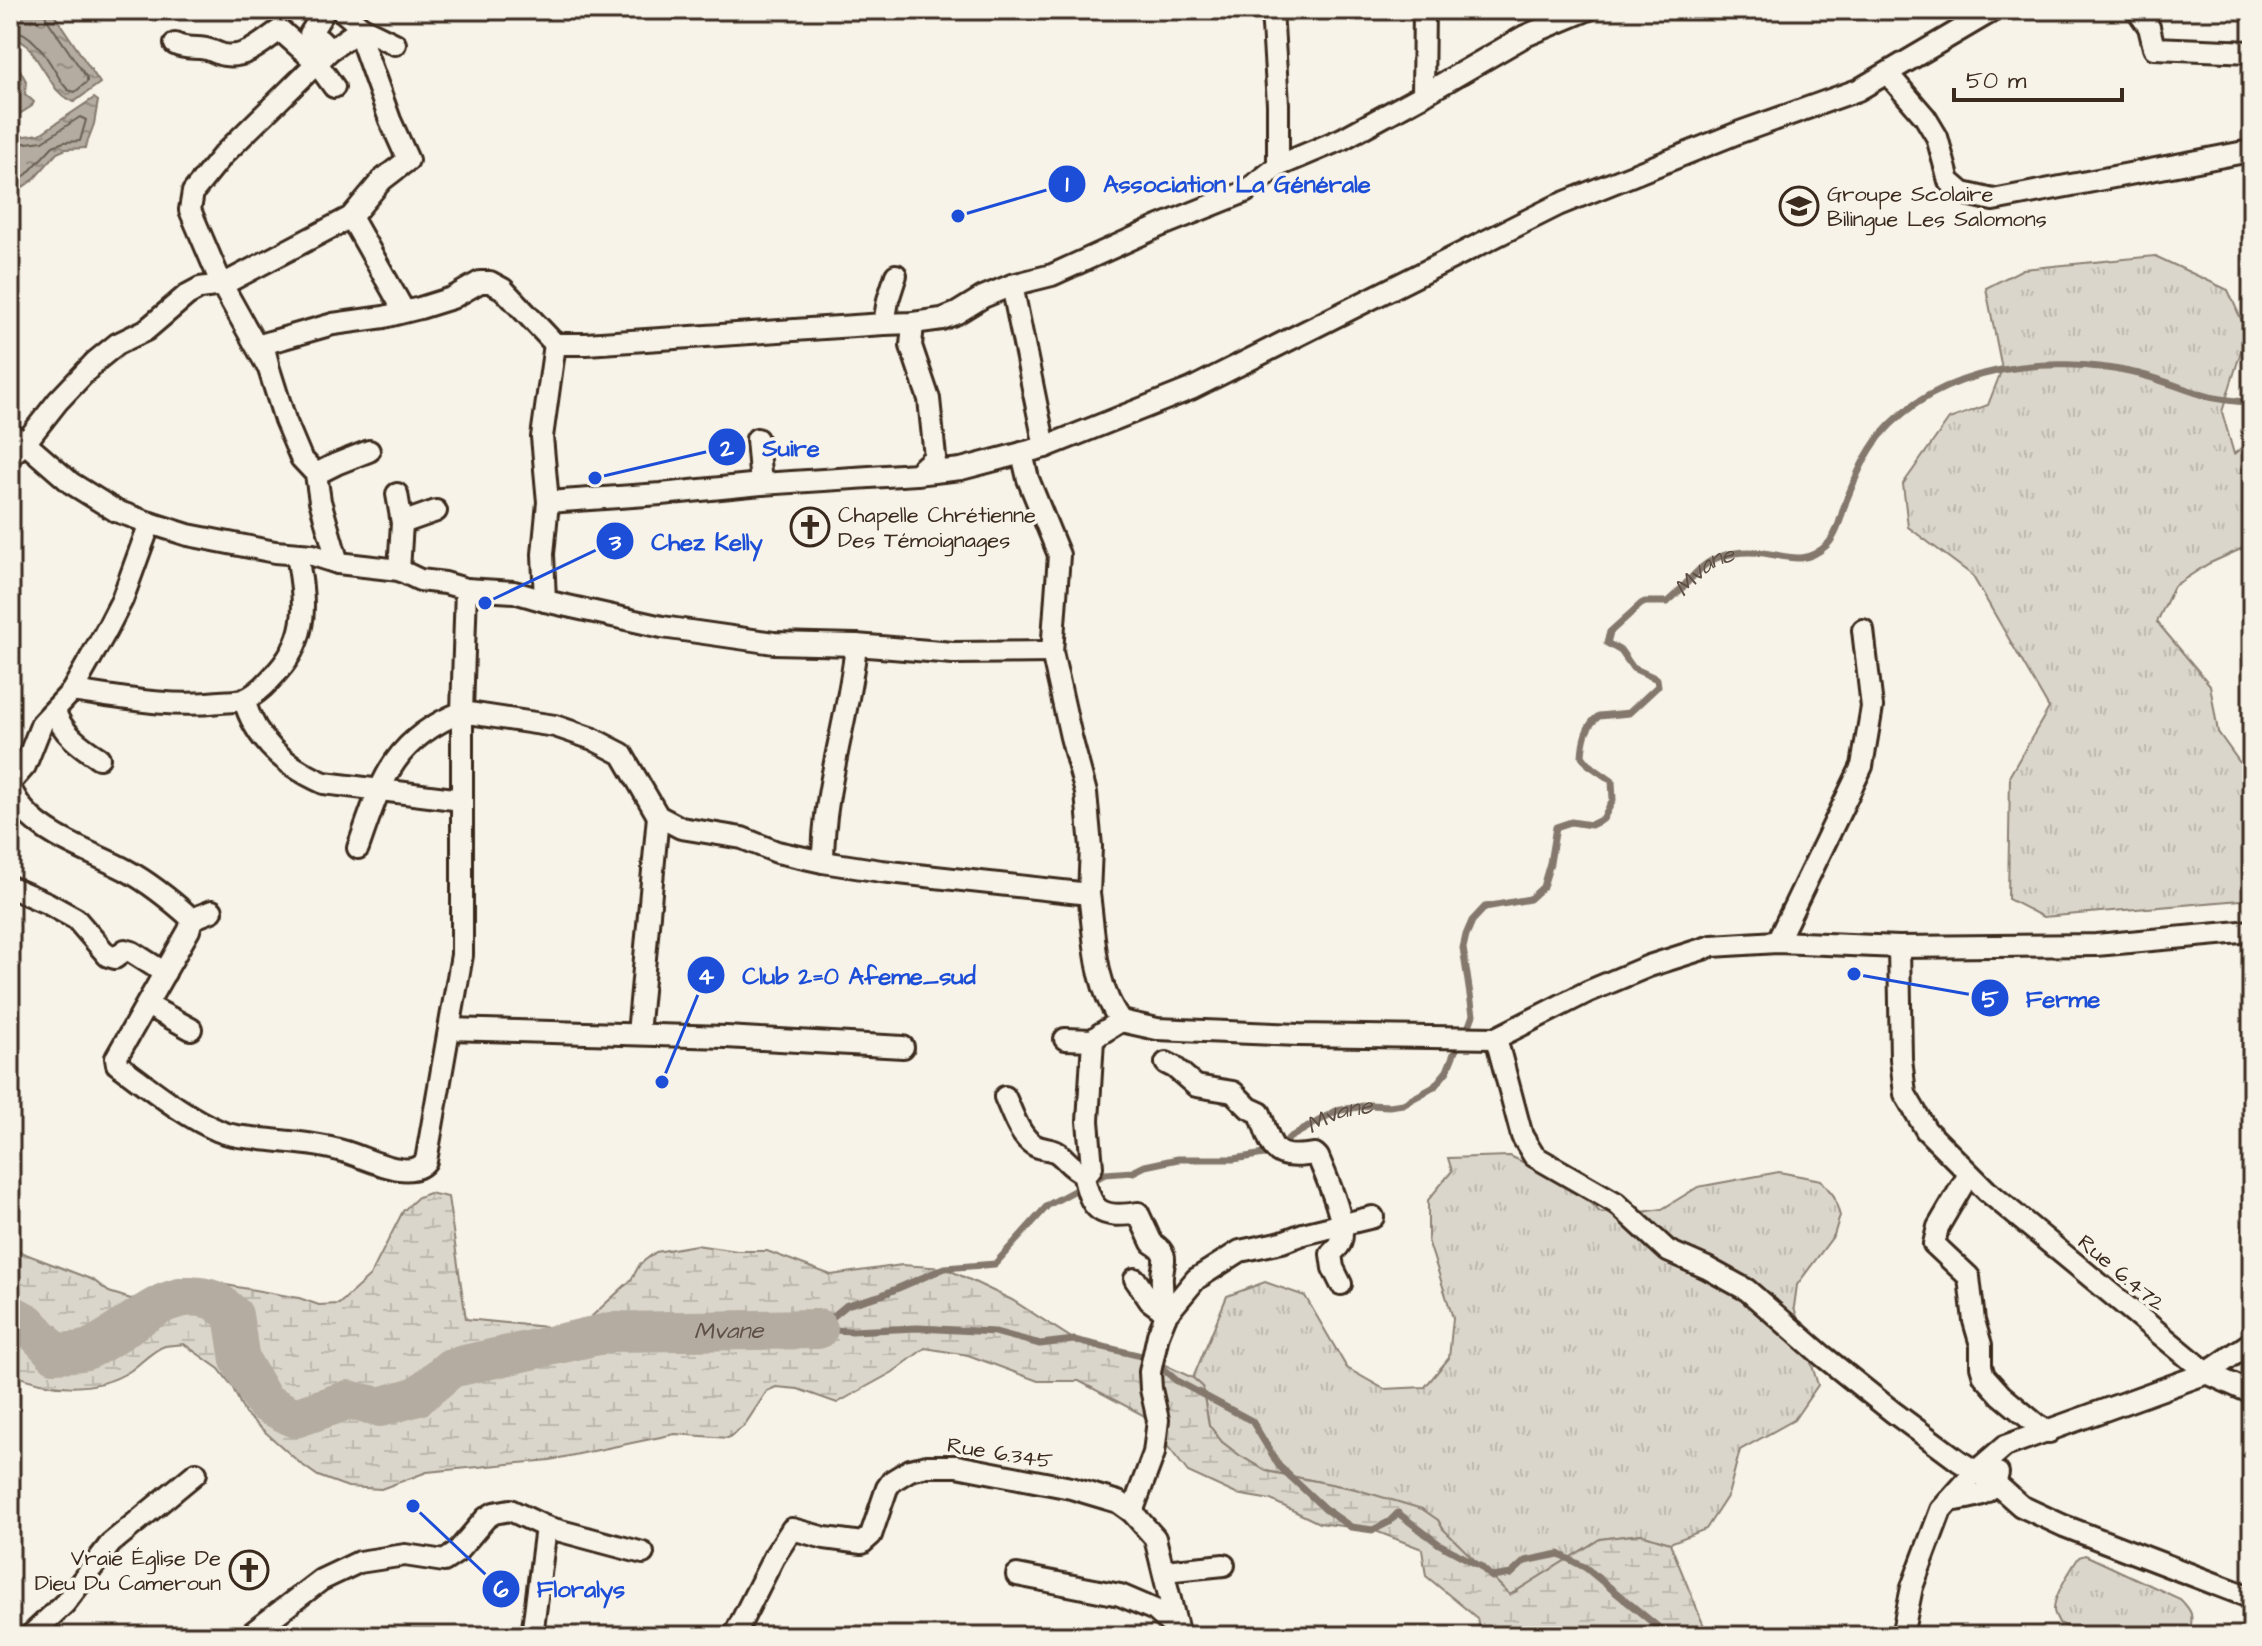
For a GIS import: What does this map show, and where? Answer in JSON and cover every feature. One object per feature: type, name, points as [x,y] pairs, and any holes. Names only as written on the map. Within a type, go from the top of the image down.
[{"type":"street","points":[[325,10],[310,34],[320,40],[334,87]]},
{"type":"street","points":[[341,10],[362,28],[395,44]]},
{"type":"street","points":[[1272,10],[1278,166]]},
{"type":"street","points":[[1423,95],[1424,10]]},
{"type":"street","points":[[338,563],[320,501],[316,474],[301,458],[285,420],[263,344],[333,324],[384,317],[452,298],[480,282],[490,282],[503,289],[555,344],[942,319],[983,297],[1012,285],[1052,275],[1233,198],[1278,166],[1377,122],[1525,36],[1587,10]]},
{"type":"street","points":[[548,502],[916,474],[961,469],[1045,447],[1191,389],[1558,205],[1740,132],[1858,90],[1994,10]]},
{"type":"street","points":[[2137,10],[2149,27],[2154,48],[2252,52]]},
{"type":"street","points":[[269,369],[222,285],[190,210],[193,192],[223,155],[323,56],[362,28]]},
{"type":"street","points":[[362,28],[361,39],[408,160],[382,180],[351,217],[222,285],[200,288],[187,295],[146,330],[117,344],[96,361],[15,445],[116,511],[188,535],[297,555],[313,555],[338,563],[399,570],[420,580],[466,589],[514,592],[662,627],[774,643],[856,645],[953,653],[1052,652]]},
{"type":"street","points":[[175,44],[184,49],[245,55],[280,30],[323,56]]},
{"type":"street","points":[[1888,74],[1925,117],[1937,137],[1949,181],[1963,193],[1993,200],[2250,151]]},
{"type":"street","points":[[351,217],[404,311]]},
{"type":"street","points":[[884,324],[896,275]]},
{"type":"street","points":[[1012,285],[1045,447]]},
{"type":"street","points":[[913,323],[911,346],[929,399],[935,457],[916,474]]},
{"type":"street","points":[[545,601],[543,554],[548,502],[542,437],[555,344]]},
{"type":"street","points":[[757,439],[761,484]]},
{"type":"street","points":[[316,474],[369,451]]},
{"type":"street","points":[[1022,453],[1028,479],[1059,555],[1052,652],[1086,793],[1091,847],[1089,894],[1101,983],[1121,1021],[1157,1029],[1496,1038],[1587,992],[1649,966],[1712,946],[1777,942],[1899,947],[2096,945],[2252,931]]},
{"type":"street","points":[[397,494],[402,523],[399,570]]},
{"type":"street","points":[[402,523],[436,511]]},
{"type":"street","points":[[150,523],[122,600],[72,691],[42,723],[25,766],[10,786],[24,811],[43,827],[129,871],[172,900],[192,919]]},
{"type":"street","points":[[72,691],[161,704],[244,700],[258,692],[290,657],[300,634],[304,608],[297,555]]},
{"type":"street","points":[[192,919],[189,930],[115,1060],[117,1064],[202,1123],[223,1133],[307,1144],[393,1168],[413,1171],[422,1166],[426,1161],[462,955],[462,712],[466,589]]},
{"type":"street","points":[[1777,942],[1862,766],[1872,707],[1863,630]]},
{"type":"street","points":[[823,862],[828,793],[853,682],[856,645]]},
{"type":"street","points":[[244,700],[249,718],[264,743],[312,778],[368,790],[379,788],[462,800]]},
{"type":"street","points":[[55,711],[67,735],[99,758]]},
{"type":"street","points":[[358,848],[379,788],[401,750],[440,721],[462,712],[555,726],[593,739],[622,754],[658,816],[681,828],[742,838],[777,852],[823,862],[1089,894]]},
{"type":"street","points":[[35,743],[67,735]]},
{"type":"street","points":[[638,1034],[658,816]]},
{"type":"street","points":[[10,887],[76,919],[108,956],[115,958],[125,950],[132,952],[165,973]]},
{"type":"street","points":[[192,919],[212,911]]},
{"type":"street","name":"Rue 6.472","points":[[1899,947],[1905,1094],[1926,1130],[1969,1174],[1999,1194],[2207,1373],[2252,1393]]},
{"type":"street","points":[[147,1005],[191,1029]]},
{"type":"street","points":[[1065,1039],[1093,1040],[1121,1021]]},
{"type":"street","points":[[449,1029],[638,1034],[903,1047]]},
{"type":"street","points":[[1496,1038],[1522,1136],[1534,1156],[1616,1203],[1668,1251],[1747,1290],[1893,1412],[1996,1484],[2021,1506],[2064,1526],[2252,1598]]},
{"type":"street","points":[[1005,1097],[1032,1144],[1056,1151],[1072,1168],[1083,1173],[1089,1171],[1092,1167],[1088,1121],[1093,1040]]},
{"type":"street","points":[[1166,1063],[1196,1086],[1233,1092],[1249,1108],[1260,1113],[1271,1145],[1280,1153],[1292,1157],[1315,1154],[1331,1189],[1341,1226],[1340,1243],[1331,1254],[1333,1268],[1341,1284]]},
{"type":"street","points":[[1083,1173],[1087,1191],[1098,1209],[1114,1216],[1138,1213],[1152,1243],[1164,1256],[1165,1269],[1161,1278],[1163,1312],[1150,1372],[1158,1420],[1154,1453],[1132,1512]]},
{"type":"street","points":[[1969,1174],[1938,1227],[1934,1244],[1969,1277],[1984,1376],[2013,1405],[2049,1432]]},
{"type":"street","points":[[1163,1312],[1196,1279],[1240,1251],[1373,1217]]},
{"type":"street","points":[[1135,1279],[1150,1301],[1163,1312]]},
{"type":"street","points":[[1902,1636],[1912,1587],[1941,1510],[1976,1471],[2005,1446],[2207,1373],[2252,1342]]},
{"type":"street","points":[[1949,1501],[1982,1495],[1996,1484],[2005,1446]]},
{"type":"street","name":"Rue 6.345","points":[[734,1636],[774,1557],[792,1529],[862,1543],[871,1535],[892,1481],[910,1470],[927,1466],[957,1466],[1071,1488],[1118,1502],[1132,1512],[1155,1538],[1178,1633]]},
{"type":"street","points":[[30,1636],[65,1603],[111,1543],[196,1473]]},
{"type":"street","points":[[248,1636],[321,1580],[359,1562],[405,1555],[444,1561],[456,1553],[494,1513],[510,1510],[546,1527],[643,1553]]},
{"type":"street","points":[[532,1636],[546,1527]]},
{"type":"street","points":[[1164,1571],[1224,1565]]},
{"type":"street","points":[[1017,1575],[1120,1595],[1155,1610],[1178,1633]]},
{"type":"green space","points":[[2155,256],[2228,290],[2247,332],[2222,412],[2234,454],[2252,439],[2252,544],[2208,564],[2174,586],[2157,622],[2210,685],[2218,732],[2243,767],[2252,768],[2252,899],[2043,917],[2008,899],[2010,775],[2049,708],[1972,575],[1908,527],[1903,484],[1949,419],[1988,405],[2002,369],[1986,288],[2023,269]]},
{"type":"green space","points":[[1510,1156],[1569,1184],[1600,1212],[1622,1215],[1662,1209],[1698,1187],[1779,1172],[1821,1180],[1834,1196],[1840,1216],[1834,1235],[1797,1285],[1794,1307],[1818,1385],[1794,1420],[1740,1450],[1728,1495],[1706,1529],[1670,1543],[1641,1534],[1600,1539],[1510,1595],[1443,1529],[1438,1520],[1355,1489],[1266,1471],[1239,1455],[1222,1442],[1209,1425],[1202,1386],[1193,1378],[1227,1296],[1265,1282],[1305,1296],[1347,1368],[1384,1389],[1425,1387],[1449,1358],[1453,1318],[1428,1240],[1428,1200],[1452,1171],[1448,1158]]},
{"type":"green space","points":[[429,1193],[448,1197],[466,1319],[577,1330],[631,1280],[640,1264],[656,1252],[696,1245],[737,1251],[767,1251],[831,1275],[902,1265],[945,1268],[1012,1300],[1081,1344],[1146,1356],[1193,1378],[1202,1386],[1209,1425],[1222,1442],[1266,1471],[1355,1489],[1422,1509],[1438,1520],[1443,1529],[1510,1595],[1600,1539],[1641,1534],[1670,1543],[1708,1636],[1481,1636],[1477,1618],[1426,1576],[1422,1549],[1373,1530],[1319,1523],[1271,1500],[1236,1494],[1188,1472],[1143,1415],[1079,1381],[1038,1381],[968,1355],[925,1348],[893,1372],[837,1403],[798,1389],[776,1387],[767,1391],[744,1426],[728,1438],[675,1434],[550,1460],[427,1472],[381,1489],[348,1487],[318,1476],[301,1464],[245,1414],[232,1386],[219,1369],[184,1344],[160,1348],[130,1371],[86,1386],[39,1383],[10,1373],[10,1248],[93,1280],[109,1292],[131,1299],[204,1281],[299,1298],[319,1305],[339,1304],[370,1276],[403,1211],[418,1197]]},
{"type":"green space","points":[[2085,1555],[2180,1599],[2191,1614],[2190,1632],[2185,1636],[2089,1636],[2059,1623],[2054,1612],[2056,1598],[2079,1557]]},
{"type":"water","points":[[10,10],[51,10],[100,83],[74,102],[63,96],[28,46],[10,34]]},
{"type":"water","points":[[10,58],[26,81],[25,94],[34,102],[10,120]]},
{"type":"water","points":[[94,98],[98,101],[94,124],[85,148],[57,153],[33,180],[10,196],[10,138],[40,134]]},
{"type":"waterway","name":"Mvane","points":[[818,1329],[847,1305],[882,1295],[945,1268],[995,1264],[1048,1205],[1105,1174],[1133,1172],[1145,1166],[1178,1159],[1234,1159],[1276,1152],[1289,1138],[1336,1111],[1369,1105],[1403,1104],[1434,1087],[1447,1071],[1473,1015],[1463,948],[1472,921],[1485,907],[1530,899],[1543,887],[1556,827],[1571,822],[1591,825],[1603,819],[1613,800],[1612,781],[1589,765],[1582,756],[1586,733],[1599,716],[1629,713],[1658,686],[1657,679],[1633,668],[1621,651],[1607,643],[1610,632],[1641,604],[1667,602],[1714,559],[1753,552],[1797,558],[1819,551],[1834,535],[1865,459],[1880,436],[1904,412],[1964,380],[2032,366],[2067,365],[2134,373],[2210,397],[2252,403]]},
{"type":"waterway","name":"Mvane","points":[[10,1314],[27,1323],[55,1353],[73,1352],[87,1350],[164,1303],[196,1296],[213,1300],[233,1315],[240,1360],[264,1402],[295,1418],[348,1400],[380,1407],[418,1396],[451,1368],[612,1332],[818,1329]]},
{"type":"waterway","points":[[818,1329],[918,1328],[995,1332],[1040,1344],[1074,1340],[1150,1358],[1177,1381],[1252,1421],[1279,1466],[1325,1509],[1351,1527],[1373,1530],[1398,1513],[1439,1544],[1480,1566],[1492,1577],[1511,1574],[1525,1561],[1559,1554],[1586,1568],[1669,1636]]},
{"type":"place","name":"Groupe Scolaire Bilingue Les Salomons","points":[[1799,206]]},
{"type":"place","name":"Association La Générale","points":[[958,216]]},
{"type":"place","name":"Suire","points":[[595,478]]},
{"type":"place","name":"Chapelle Chrétienne Des Témoignages","points":[[810,527]]},
{"type":"place","name":"Chez Kelly","points":[[485,603]]},
{"type":"place","name":"Ferme","points":[[1854,974]]},
{"type":"place","name":"Club 2=0 Afeme_sud","points":[[662,1082]]},
{"type":"place","name":"Floralys","points":[[413,1506]]},
{"type":"place","name":"Vraie Église De Dieu Du Cameroun","points":[[249,1570]]}]
